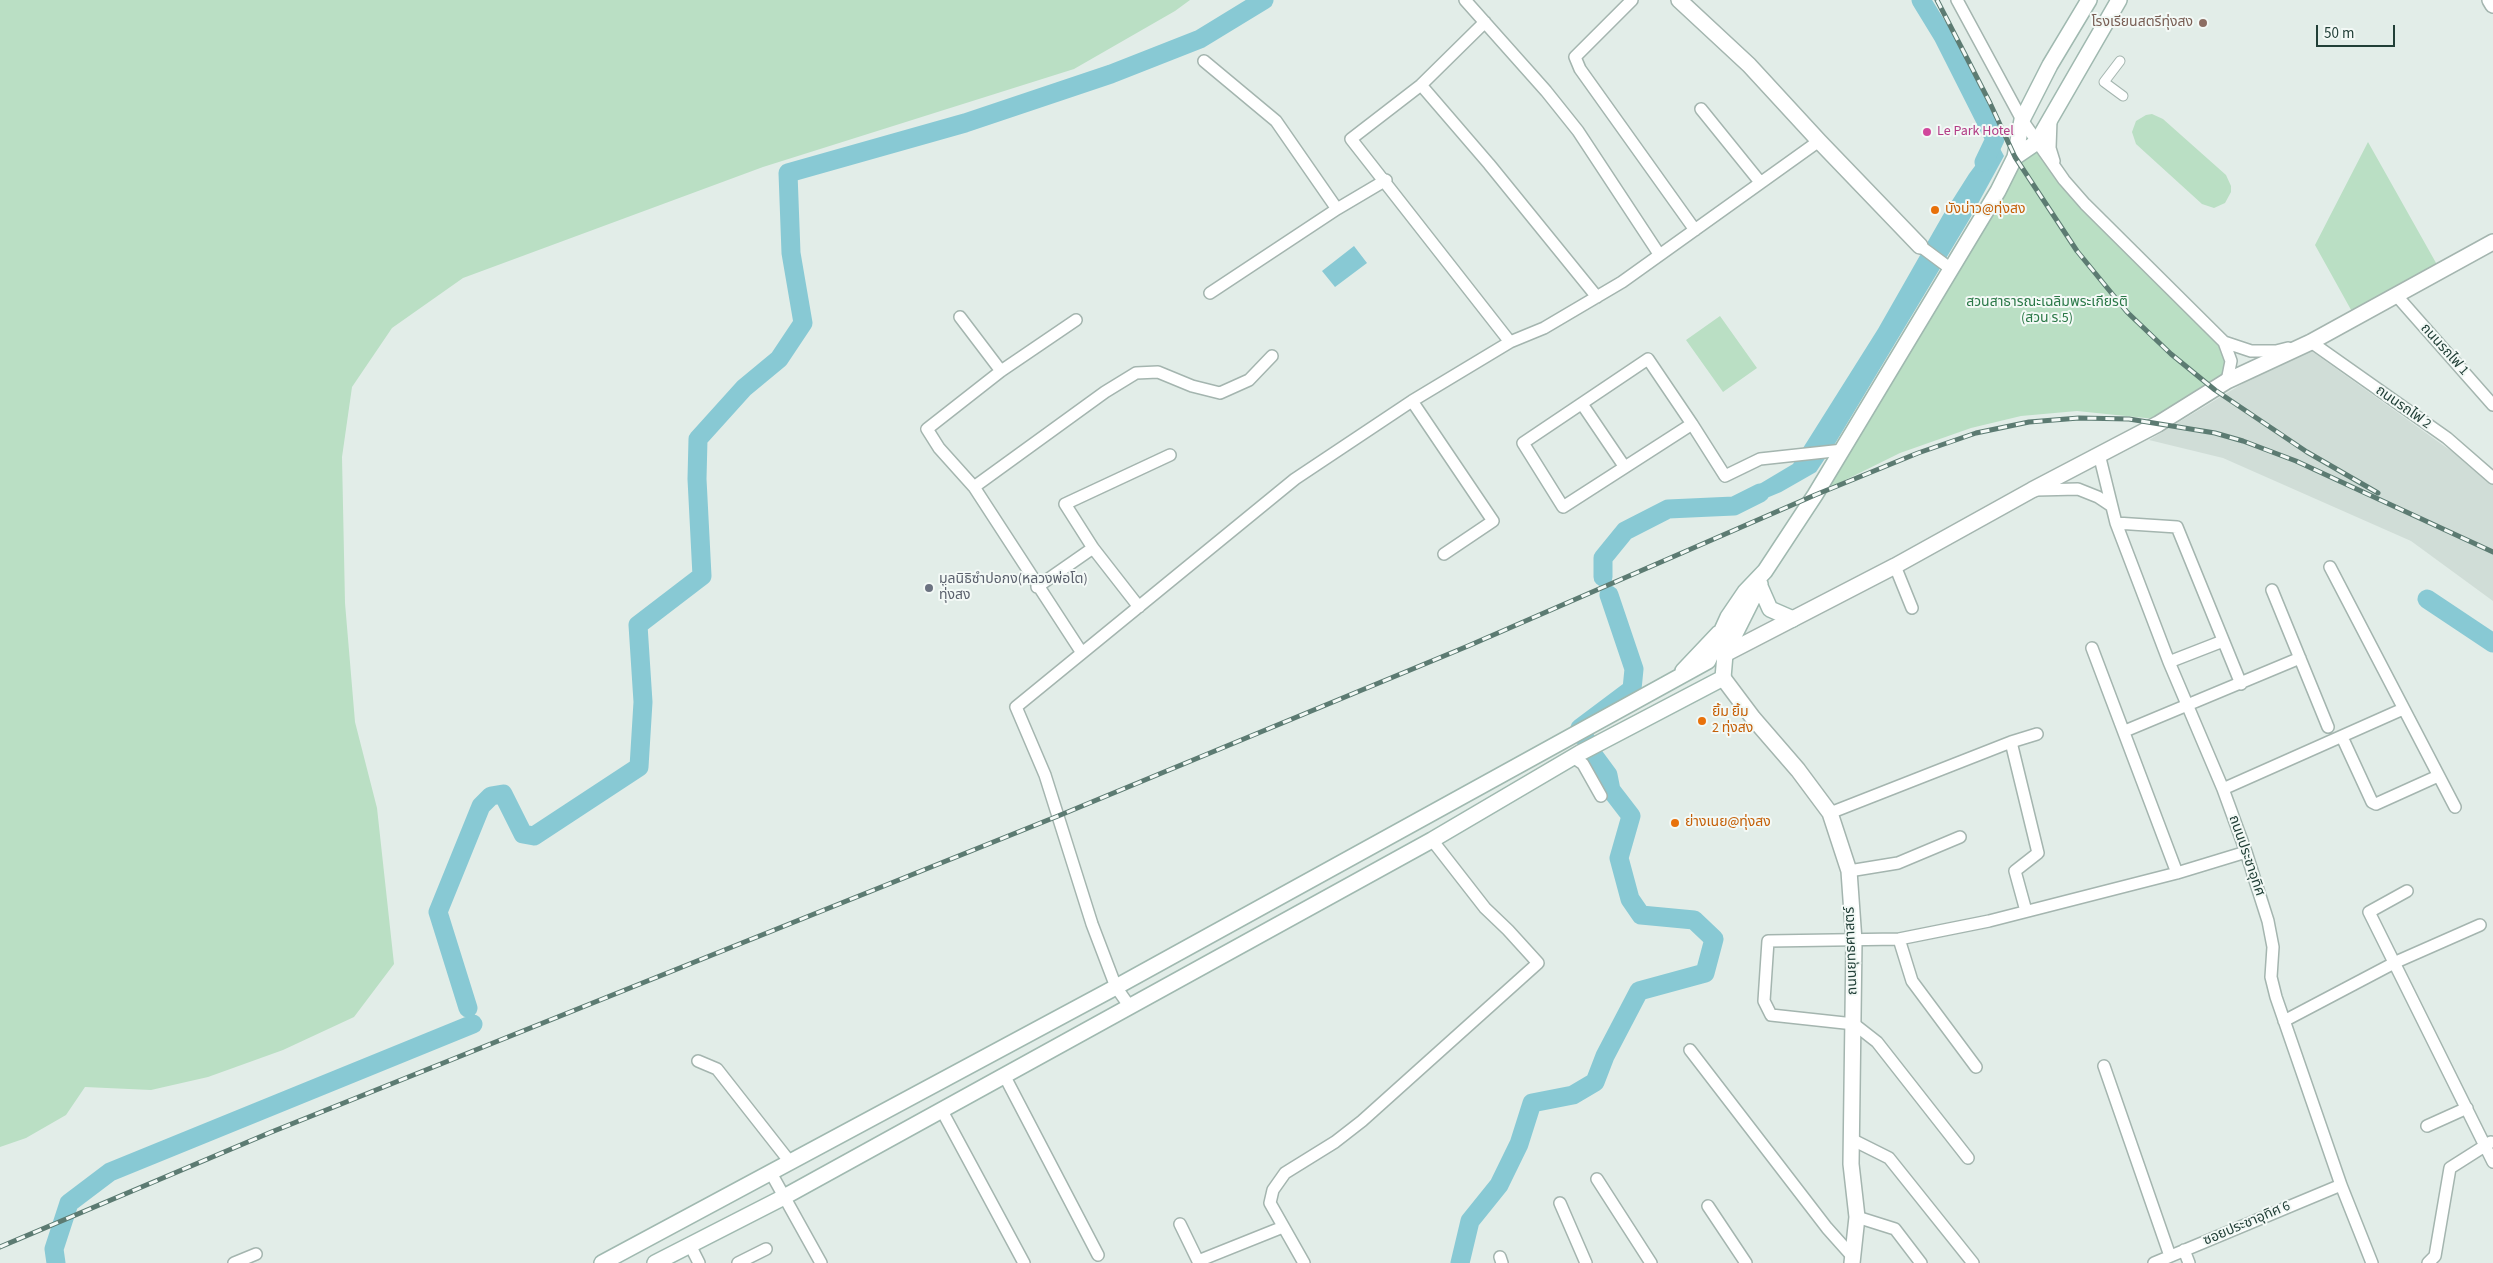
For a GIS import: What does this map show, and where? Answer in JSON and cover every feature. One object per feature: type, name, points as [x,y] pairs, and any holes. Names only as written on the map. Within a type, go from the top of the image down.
[{"type":"main road","points":[[1679,0],[1749,65],[1920,246]]},
{"type":"main road","points":[[655,1263],[784,1197],[940,1109],[1130,1007],[1432,840],[1576,755],[1723,678],[1725,654],[1762,577],[1947,267],[1998,191],[2015,157],[2022,120],[2050,65],[2089,0]]},
{"type":"main road","points":[[2015,157],[2037,142],[2119,0]]},
{"type":"main road","points":[[2490,0],[2493,5]]},
{"type":"main road","points":[[1725,654],[1895,566],[2184,409],[2227,381],[2310,342],[2493,242]]},
{"type":"main road","points":[[1762,577],[1770,609],[1793,619]]},
{"type":"main road","points":[[602,1263],[1116,987],[1505,771],[1574,736],[1708,661],[1722,630],[1745,592],[1762,577]]},
{"type":"main road","points":[[1675,680],[1704,646],[1722,630]]},
{"type":"main road","name":"ถนนยุทธศาสตร์","points":[[1723,678],[1753,718],[1798,770],[1830,813],[1849,871],[1854,941],[1853,1140],[1851,1164],[1857,1218],[1852,1259]]},
{"type":"street","points":[[1465,0],[1578,130],[1659,254]]},
{"type":"street","points":[[1632,0],[1575,57],[1580,69],[1695,230]]},
{"type":"street","points":[[1957,0],[2022,120],[2064,180],[2085,204],[2224,342],[2231,360],[2227,381]]},
{"type":"street","points":[[1486,22],[1421,85],[1351,139],[1386,180],[1510,342]]},
{"type":"street","points":[[1204,61],[1276,121],[1337,209]]},
{"type":"street","points":[[2120,61],[2104,82],[2123,96]]},
{"type":"street","points":[[1421,85],[1489,164],[1597,297]]},
{"type":"street","points":[[1701,109],[1760,182]]},
{"type":"street","points":[[2051,118],[2050,148],[2053,160],[2064,180]]},
{"type":"street","points":[[1130,1007],[1116,987],[1092,924],[1045,775],[1016,706],[1295,479],[1412,400],[1510,342],[1544,328],[1597,297],[1695,230],[1819,141]]},
{"type":"street","points":[[1210,293],[1337,209],[1386,180]]},
{"type":"street","points":[[1920,246],[1947,267]]},
{"type":"street","name":"ถนนรถไฟ 1","points":[[2396,295],[2493,405]]},
{"type":"street","points":[[960,317],[1001,372]]},
{"type":"street","points":[[1076,320],[1001,372],[926,429],[939,448],[974,487],[1037,587],[1082,653]]},
{"type":"street","points":[[2224,342],[2251,351],[2271,352],[2310,342]]},
{"type":"street","name":"ถนนรถไฟ 2","points":[[2310,342],[2447,438],[2493,478]]},
{"type":"street","points":[[974,487],[1105,392],[1136,373],[1158,372],[1192,386],[1220,393],[1249,380],[1272,356]]},
{"type":"street","points":[[1692,424],[1562,506],[1523,443],[1648,359],[1692,424],[1725,476],[1760,459],[1839,450]]},
{"type":"street","points":[[1412,400],[1493,521],[1444,554]]},
{"type":"street","points":[[1582,404],[1624,466]]},
{"type":"street","name":"ถนนประชาอุทิศ","points":[[2099,454],[2116,524],[2169,662],[2223,788],[2246,852],[2268,920],[2273,947],[2271,977],[2284,1021],[2341,1185],[2372,1263]]},
{"type":"street","points":[[1139,607],[1093,548],[1065,504],[1170,456]]},
{"type":"street","points":[[2032,490],[2078,489],[2093,494],[2110,505]]},
{"type":"street","points":[[2116,524],[2177,527],[2241,684]]},
{"type":"street","points":[[1037,587],[1093,548]]},
{"type":"street","points":[[1895,566],[1912,608]]},
{"type":"street","points":[[2330,567],[2455,807]]},
{"type":"street","points":[[2272,590],[2328,727]]},
{"type":"street","points":[[2169,662],[2223,641]]},
{"type":"street","points":[[2092,648],[2125,731],[2177,873]]},
{"type":"street","points":[[1708,661],[1725,654]]},
{"type":"street","points":[[2125,731],[2189,706],[2300,658]]},
{"type":"street","points":[[2223,788],[2342,738],[2403,709]]},
{"type":"street","points":[[1830,813],[2036,734]]},
{"type":"street","points":[[2342,738],[2372,802],[2376,804],[2438,776]]},
{"type":"street","points":[[2011,742],[2038,853],[2015,871],[2026,911]]},
{"type":"street","points":[[1576,755],[1601,796]]},
{"type":"street","points":[[1849,871],[1898,863],[1960,837]]},
{"type":"street","points":[[1304,1263],[1270,1203],[1273,1190],[1285,1173],[1315,1155],[1362,1121],[1538,964],[1508,930],[1485,908],[1432,840]]},
{"type":"street","points":[[1968,1158],[1877,1042],[1854,1024],[1771,1015],[1764,1001],[1768,941],[1899,939],[1989,921],[2177,873],[2246,852]]},
{"type":"street","points":[[2407,891],[2369,912],[2396,962],[2467,1108],[2490,1143],[2493,1162]]},
{"type":"street","points":[[2284,1021],[2396,962],[2480,925]]},
{"type":"street","points":[[1899,939],[1912,981],[1976,1067]]},
{"type":"street","points":[[1690,1050],[1826,1228],[1852,1259]]},
{"type":"street","points":[[698,1061],[717,1069],[790,1162]]},
{"type":"street","points":[[2104,1066],[2170,1256]]},
{"type":"street","points":[[1004,1075],[1098,1255]]},
{"type":"street","points":[[2427,1126],[2467,1108]]},
{"type":"street","points":[[940,1109],[1024,1263]]},
{"type":"street","points":[[1853,1140],[1889,1158],[1973,1263]]},
{"type":"street","points":[[2428,1263],[2435,1256],[2450,1168],[2490,1143]]},
{"type":"street","points":[[770,1173],[821,1263]]},
{"type":"street","points":[[1597,1179],[1651,1263]]},
{"type":"street","name":"ซอยประชาอุทิศ 6","points":[[2154,1263],[2341,1185]]},
{"type":"street","points":[[1560,1203],[1586,1263]]},
{"type":"street","points":[[1708,1206],[1746,1263]]},
{"type":"street","points":[[1857,1218],[1895,1230],[1921,1263]]},
{"type":"street","points":[[1180,1224],[1199,1262],[1283,1227]]},
{"type":"street","points":[[690,1245],[699,1263]]},
{"type":"street","points":[[738,1263],[766,1249]]},
{"type":"street","points":[[2184,1250],[2189,1263]]},
{"type":"street","points":[[234,1263],[256,1254]]},
{"type":"shaded area","points":[[2310,350],[2447,448],[2493,476],[2493,601],[2411,541],[2223,458],[2149,440],[2252,378]]},
{"type":"green space","points":[[0,0],[1190,0],[1175,11],[1074,69],[763,167],[463,278],[392,328],[352,387],[342,457],[345,603],[355,722],[377,808],[394,964],[354,1017],[283,1050],[208,1077],[151,1090],[85,1087],[66,1115],[26,1138],[0,1147]]},
{"type":"green space","points":[[2152,114],[2163,119],[2226,175],[2231,186],[2231,192],[2225,203],[2214,208],[2202,204],[2136,144],[2132,132],[2136,121]]},
{"type":"green space","name":"สวนสาธารณะเฉลิมพระเกียรติ (สวน ร.5)","points":[[2037,142],[2064,180],[2224,342],[2227,381],[2165,420],[2077,411],[2021,416],[1971,428],[1900,453],[1815,495],[2015,157]]},
{"type":"green space","points":[[2368,142],[2440,270],[2355,317],[2315,245]]},
{"type":"green space","points":[[1720,316],[1757,368],[1723,392],[1686,340]]},
{"type":"water","points":[[1995,139],[2004,156],[1969,220],[1836,442],[1816,472],[1781,492],[1740,509],[1736,498],[1793,464],[1878,329],[1943,215],[1969,174]]},
{"type":"water","points":[[1354,246],[1367,263],[1335,287],[1322,271]]},
{"type":"waterway","points":[[468,1008],[438,912],[481,806],[491,796],[503,794],[523,834],[534,836],[639,767],[643,702],[638,625],[702,576],[697,479],[698,439],[744,388],[779,359],[803,323],[791,253],[788,173],[965,123],[1111,74],[1200,39],[1264,0]]},
{"type":"waterway","points":[[1921,0],[1943,36],[1995,139],[1984,162]]},
{"type":"waterway","points":[[1603,577],[1603,558],[1625,531],[1668,509],[1734,506],[1760,493]]},
{"type":"waterway","points":[[1460,1263],[1470,1221],[1499,1185],[1519,1144],[1532,1103],[1573,1095],[1595,1082],[1605,1056],[1639,991],[1705,973],[1714,939],[1694,920],[1641,915],[1630,899],[1619,858],[1631,816],[1611,790],[1608,775],[1594,756],[1580,728],[1632,689],[1634,669],[1609,595]]},
{"type":"waterway","points":[[2427,599],[2493,643]]},
{"type":"waterway","points":[[56,1263],[54,1249],[69,1203],[110,1172],[473,1024]]},
{"type":"railway","points":[[1937,0],[1990,103],[2015,157],[2077,251],[2127,312],[2171,354],[2215,390],[2307,452],[2378,493]]},
{"type":"railway","points":[[0,1247],[269,1133],[1058,816],[1468,646],[1815,495],[1918,453],[1976,433],[2029,422],[2079,418],[2129,419],[2215,433],[2243,441],[2296,461],[2493,552]]},
{"type":"place","name":"โรงเรียนสตรีทุ่งสง","points":[[2203,23]]},
{"type":"place","name":"Le Park Hotel","points":[[1927,132]]},
{"type":"place","name":"บังบ่าว@ทุ่งสง","points":[[1935,210]]},
{"type":"place","name":"มูลนิธิซำปอกง(หลวงพ่อโต) ทุ่งสง","points":[[929,588]]},
{"type":"place","name":"ยิ้ม ยิ้ม 2 ทุ่งสง","points":[[1702,721]]},
{"type":"place","name":"ย่างเนย@ทุ่งสง","points":[[1675,823]]}]
